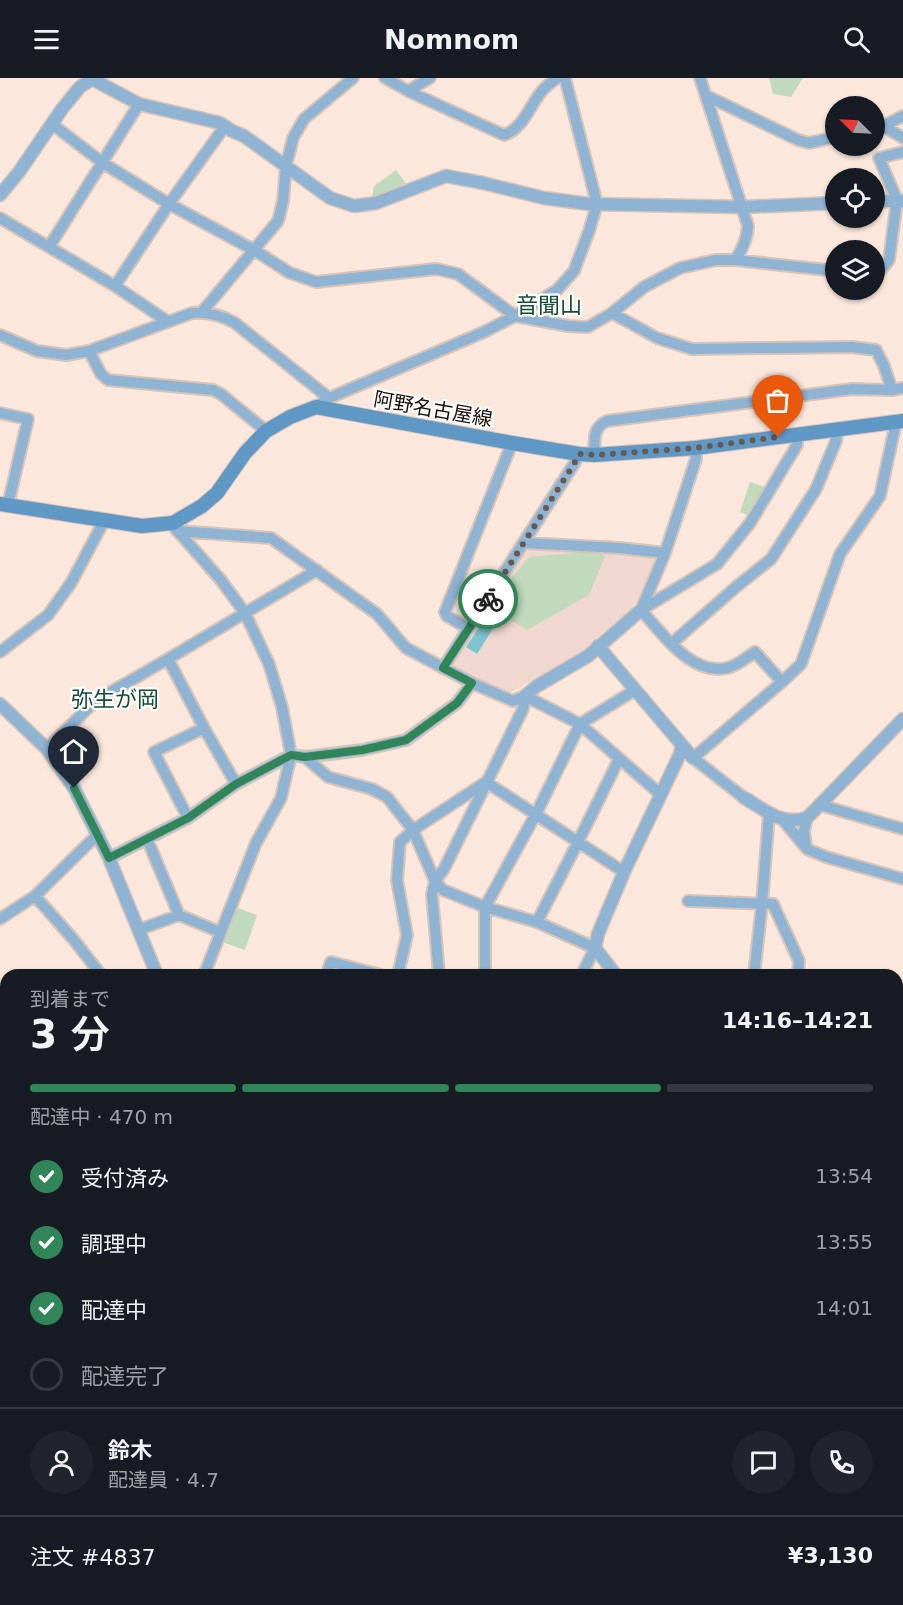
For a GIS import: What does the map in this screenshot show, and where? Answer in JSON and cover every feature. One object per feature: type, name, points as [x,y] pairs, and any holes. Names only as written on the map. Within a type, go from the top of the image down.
[{"type":"main road","points":[[4,504],[104,521],[175,527],[217,493],[245,453],[266,431],[290,417],[316,407]]},
{"type":"main road","name":"阿野名古屋線","points":[[316,407],[513,443],[594,455],[695,448],[900,422]]},
{"type":"street","points":[[202,312],[278,221],[283,201],[286,166],[293,138],[304,119],[353,78]]},
{"type":"street","points":[[385,78],[410,92],[504,135],[508,134],[524,118],[542,91],[557,78]]},
{"type":"street","points":[[410,92],[430,78]]},
{"type":"street","points":[[316,407],[329,398],[484,332],[515,316],[557,290],[574,271],[597,204],[565,78]]},
{"type":"street","points":[[700,78],[748,226],[742,251],[735,260]]},
{"type":"street","points":[[0,195],[80,87],[93,79],[138,104],[220,123],[244,136],[330,198],[354,206],[376,203],[446,176],[544,198],[597,204],[743,207],[825,203]]},
{"type":"street","points":[[707,96],[798,140],[809,143],[825,139]]},
{"type":"street","points":[[50,247],[138,104]]},
{"type":"street","points":[[885,124],[903,116]]},
{"type":"street","points":[[52,124],[103,163],[169,204],[254,250],[290,273],[316,282],[436,269],[458,274],[515,316],[568,326],[588,327],[612,313],[644,286],[680,268],[717,260],[735,260],[825,270]]},
{"type":"street","points":[[116,286],[169,204],[225,126]]},
{"type":"street","points":[[885,130],[903,138]]},
{"type":"street","points":[[885,264],[889,260],[900,201],[879,158],[903,152]]},
{"type":"street","points":[[0,218],[116,286],[167,321]]},
{"type":"street","points":[[0,335],[38,351],[66,355],[89,351],[192,313],[202,312],[224,316],[329,398]]},
{"type":"street","points":[[612,313],[657,338],[692,350],[852,346],[876,350],[898,389]]},
{"type":"street","points":[[89,351],[101,374],[108,380],[213,390],[266,431]]},
{"type":"street","points":[[594,455],[595,431],[600,424],[607,421],[852,389],[898,389]]},
{"type":"street","points":[[0,413],[28,419],[4,504]]},
{"type":"street","points":[[693,758],[801,664],[840,554],[880,496],[900,422]]},
{"type":"street","points":[[671,644],[771,559],[816,489],[836,441],[837,431]]},
{"type":"street","points":[[175,527],[271,538],[378,614],[406,648],[472,683],[513,701],[525,696],[537,686],[588,656],[641,610],[717,564],[750,523],[796,445],[798,435]]},
{"type":"street","points":[[468,629],[447,616],[445,612],[513,443]]},
{"type":"street","points":[[641,610],[665,553],[696,459],[695,448]]},
{"type":"street","points":[[443,668],[579,454]]},
{"type":"street","points":[[0,652],[48,615],[71,583],[104,521]]},
{"type":"street","points":[[175,527],[220,579],[245,613],[270,664],[282,707],[291,755],[281,798],[256,843],[206,969]]},
{"type":"street","points":[[524,543],[665,553]]},
{"type":"street","points":[[46,748],[95,700],[316,570]]},
{"type":"street","points":[[641,610],[671,644],[692,662],[716,669],[730,668],[755,652],[782,682]]},
{"type":"street","points":[[598,646],[693,758],[743,797],[783,820],[796,821],[807,818],[903,719]]},
{"type":"street","points":[[168,659],[236,784]]},
{"type":"street","points":[[109,858],[188,818],[236,784],[291,755],[305,757],[362,750],[406,740],[457,703],[472,683]]},
{"type":"street","points":[[485,969],[484,907],[535,814],[580,724],[635,690]]},
{"type":"street","points":[[525,696],[580,724],[660,794]]},
{"type":"street","points":[[438,969],[432,894],[435,881],[444,869],[523,709],[525,696]]},
{"type":"street","points":[[0,704],[46,748],[74,788],[109,858],[154,969]]},
{"type":"street","points":[[188,818],[154,752],[204,728]]},
{"type":"street","points":[[584,969],[595,948],[598,934],[624,872],[680,754],[682,745]]},
{"type":"street","points":[[305,757],[328,777],[372,789],[387,797],[412,830],[435,881],[443,890],[484,907],[537,922],[595,948],[611,969]]},
{"type":"street","points":[[537,922],[619,759]]},
{"type":"street","points":[[486,782],[624,872]]},
{"type":"street","points":[[399,969],[407,935],[398,880],[400,842],[412,830],[486,782]]},
{"type":"street","points":[[820,806],[903,829]]},
{"type":"street","points":[[755,969],[769,813]]},
{"type":"street","points":[[807,818],[804,831],[807,849]]},
{"type":"street","points":[[783,820],[807,849],[826,857],[903,879]]},
{"type":"street","points":[[0,919],[35,896],[98,834]]},
{"type":"street","points":[[147,839],[179,915]]},
{"type":"street","points":[[35,896],[74,940],[96,969]]},
{"type":"street","points":[[688,901],[773,904],[799,961],[798,969]]},
{"type":"street","points":[[138,930],[179,915],[220,932]]},
{"type":"street","points":[[328,969],[331,962],[358,969]]},
{"type":"shaded area","points":[[527,546],[653,555],[656,559],[648,583],[631,610],[597,637],[587,649],[506,695],[449,668]]},
{"type":"green space","points":[[769,78],[803,78],[791,97],[773,94]]},
{"type":"green space","points":[[396,170],[410,189],[372,199],[374,186]]},
{"type":"green space","points":[[750,482],[768,488],[752,517],[740,512]]},
{"type":"green space","points":[[583,552],[605,556],[589,595],[527,630],[496,611],[502,600],[497,596],[529,557]]},
{"type":"green space","points":[[235,907],[257,915],[245,950],[222,942]]},
{"type":"water","points":[[484,620],[494,627],[477,654],[466,647]]},
{"type":"way so far","points":[[488,599],[579,454],[695,448],[778,437]]},
{"type":"district","name":"音聞山","points":[[549,305]]},
{"type":"district","name":"弥生が岡","points":[[115,699]]},
{"type":"route","points":[[74,788],[109,858],[188,818],[236,784],[291,755],[305,757],[362,750],[406,740],[457,703],[472,683],[443,668],[488,599]]}]
